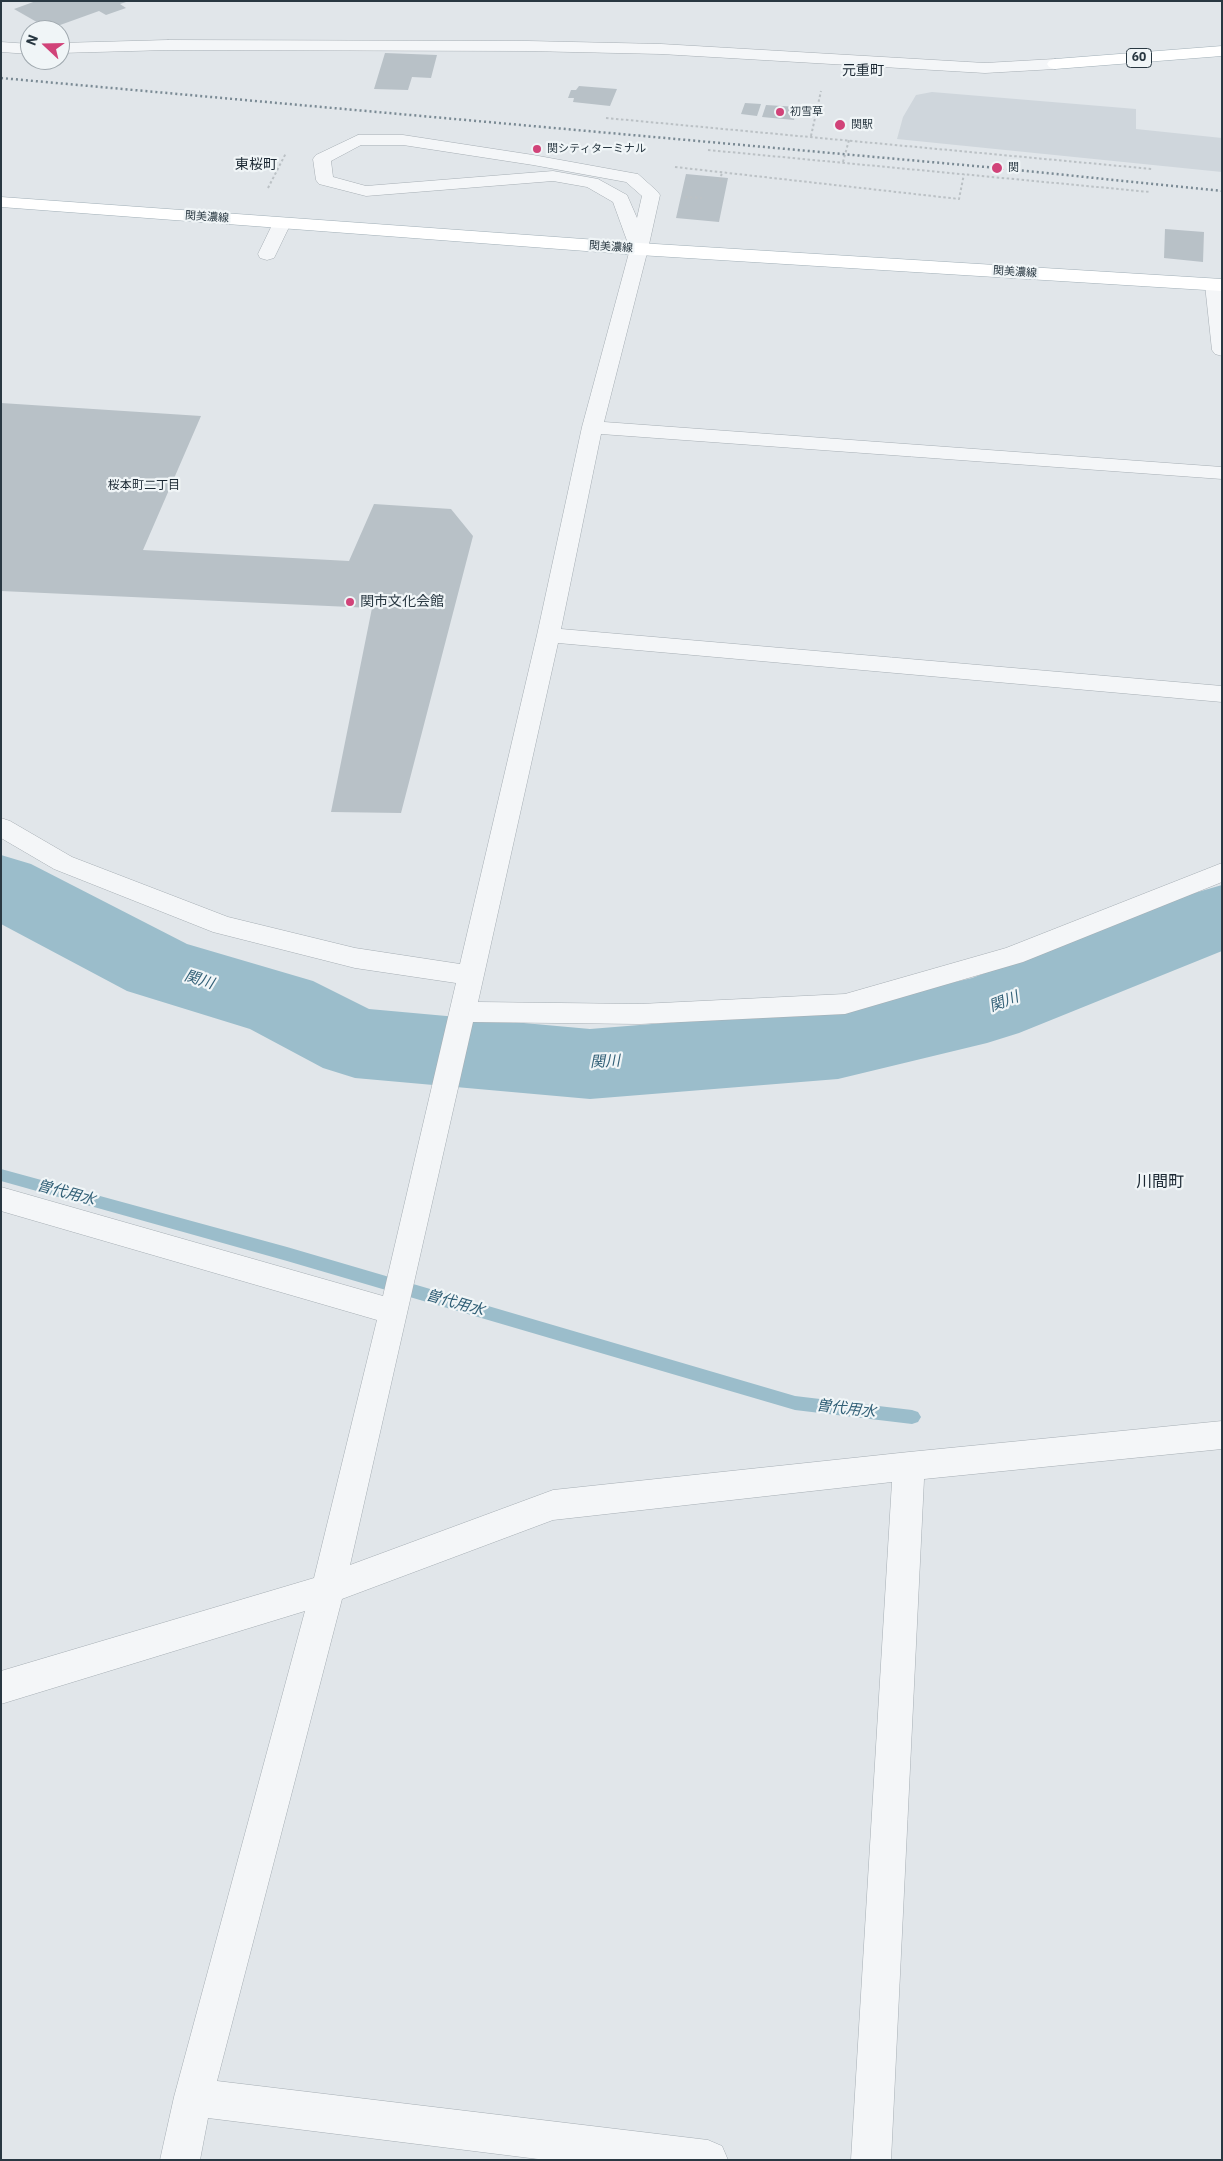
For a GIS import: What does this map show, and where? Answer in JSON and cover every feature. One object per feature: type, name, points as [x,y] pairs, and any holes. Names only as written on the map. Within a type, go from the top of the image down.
[{"type":"main road","name":"60","points":[[1055,64],[1222,51]]},
{"type":"main road","name":"関美濃線","points":[[1,202],[639,249],[1218,285]]},
{"type":"street","points":[[70,48],[168,45],[661,48],[985,68],[1055,64]]},
{"type":"street","points":[[1,47],[20,48]]},
{"type":"street","points":[[180,2160],[193,2097],[328,1589],[471,975],[548,635],[592,427],[639,249],[650,195],[632,178],[533,160],[403,140],[358,140],[322,159],[325,180],[366,191],[553,176],[592,183],[621,199],[639,249]]},
{"type":"street","points":[[267,254],[282,223]]},
{"type":"street","points":[[1218,285],[1222,350]]},
{"type":"street","points":[[592,427],[1222,473]]},
{"type":"street","points":[[548,635],[1222,694]]},
{"type":"street","points":[[1,826],[63,863],[222,924],[356,958],[471,975]]},
{"type":"street","points":[[462,1012],[640,1014],[845,1004],[1014,955],[1222,872]]},
{"type":"street","points":[[1,1199],[394,1312]]},
{"type":"street","points":[[1,1688],[328,1589],[553,1505],[909,1466],[1222,1436]]},
{"type":"street","points":[[871,2160],[909,1466]]},
{"type":"street","points":[[193,2097],[708,2160]]},
{"type":"path","points":[[811,136],[828,59]]},
{"type":"path","points":[[606,118],[1152,169]]},
{"type":"path","points":[[843,162],[848,140]]},
{"type":"path","points":[[708,150],[1150,192]]},
{"type":"path","points":[[681,168],[959,200],[964,174]]},
{"type":"path","points":[[720,181],[722,172]]},
{"type":"shaded area","points":[[932,92],[1136,109],[1136,129],[1222,138],[1222,172],[897,139],[903,117],[916,95]]},
{"type":"building","points":[[36,1],[126,1],[120,4],[126,8],[106,15],[99,11],[70,21],[33,20],[14,9]]},
{"type":"building","points":[[385,53],[437,55],[431,78],[412,77],[408,90],[374,89]]},
{"type":"building","points":[[579,86],[617,89],[610,106],[573,102],[574,98],[568,98],[571,90],[576,90]]},
{"type":"building","points":[[745,103],[761,104],[757,116],[741,114]]},
{"type":"building","name":"初雪草","points":[[766,105],[798,107],[794,120],[762,117]]},
{"type":"building","points":[[686,174],[728,178],[719,222],[676,218]]},
{"type":"building","points":[[1165,229],[1204,232],[1203,262],[1164,258]]},
{"type":"building","name":"関市文化会館","points":[[1,403],[201,416],[143,550],[349,561],[374,504],[451,509],[473,536],[401,813],[331,812],[372,608],[1,591]]},
{"type":"waterway","name":"関川","points":[[1,886],[158,968],[281,1005],[355,1043],[590,1064],[838,1044],[987,1009],[1222,916]]},
{"type":"waterway","name":"曽代用水","points":[[1,1175],[287,1254],[795,1403],[912,1417]]},
{"type":"railway","points":[[1,78],[997,168],[1222,191]]},
{"type":"place","name":"初雪草","points":[[780,112]]},
{"type":"place","name":"関駅","points":[[840,125]]},
{"type":"place","name":"関シティターミナル","points":[[537,149]]},
{"type":"place","name":"関","points":[[997,168]]},
{"type":"place","name":"関市文化会館","points":[[350,602]]},
{"type":"district","name":"元重町","points":[[863,71]]},
{"type":"district","name":"東桜町","points":[[256,165]]},
{"type":"district","name":"桜本町二丁目","points":[[144,486]]},
{"type":"district","name":"川間町","points":[[1160,1182]]}]
